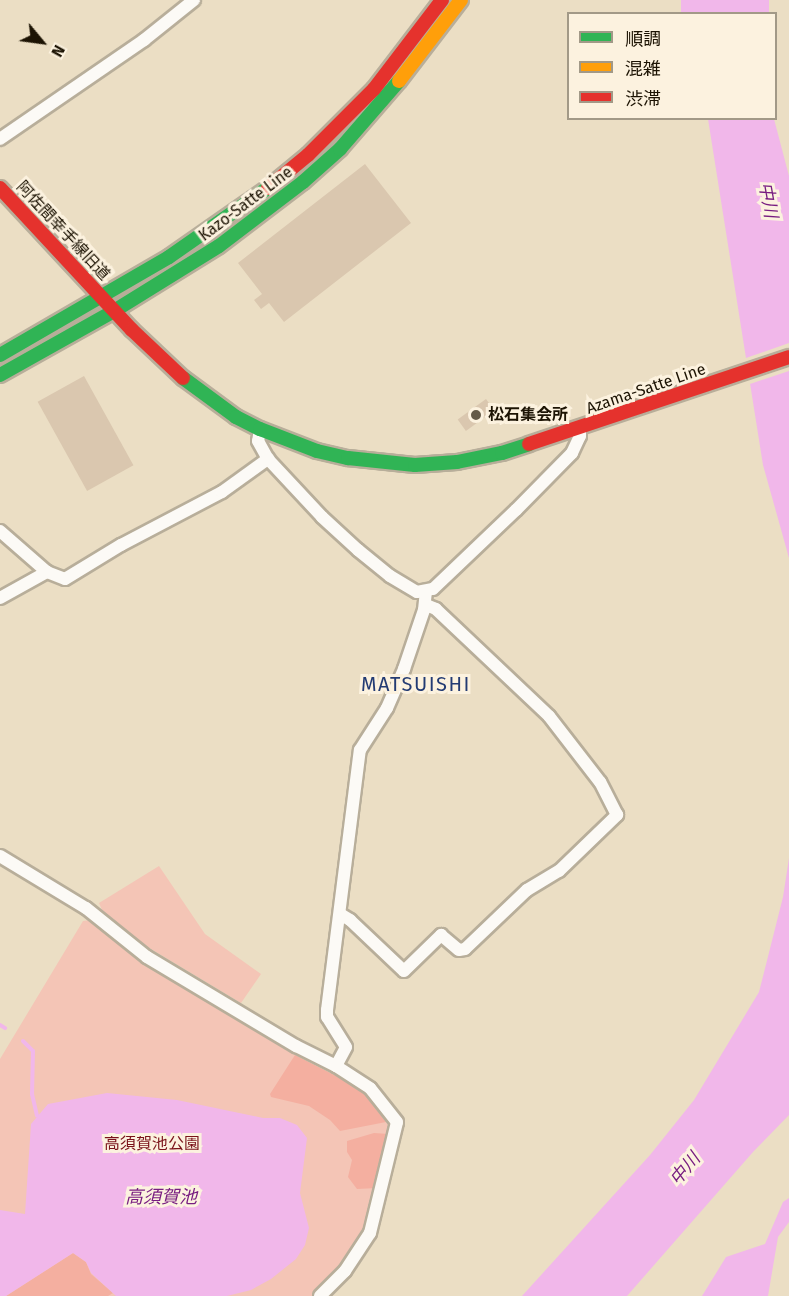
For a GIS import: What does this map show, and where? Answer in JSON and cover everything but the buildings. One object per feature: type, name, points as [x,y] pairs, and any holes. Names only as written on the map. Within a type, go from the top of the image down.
[{"type":"main road","name":"Kazo-Satte Line","points":[[0,355],[169,257],[238,211],[308,155],[374,88],[442,0]]},
{"type":"main road","name":"Kazo-Satte Line","points":[[0,375],[114,311],[219,246],[303,182],[340,149],[385,99],[461,0]]},
{"type":"main road","name":"阿佐間幸手線旧道","points":[[0,188],[101,297]]},
{"type":"main road","name":"Azama-Satte Line","points":[[101,297],[158,357],[190,385],[236,417],[317,451],[367,461],[415,465],[457,462],[502,453],[789,357]]},
{"type":"street","points":[[0,139],[144,40],[194,0]]},
{"type":"street","points":[[260,429],[258,441],[268,459],[358,550],[417,592],[433,589],[516,510],[572,453],[578,444],[580,428]]},
{"type":"street","points":[[0,531],[47,572],[65,579],[121,545],[222,492],[268,459]]},
{"type":"street","points":[[0,598],[47,572]]},
{"type":"street","points":[[336,1066],[346,1047],[327,1017],[327,1010],[360,750],[387,708],[426,605],[426,591]]},
{"type":"street","points":[[340,914],[350,920],[404,971],[441,935],[459,951],[465,949],[527,890],[559,871],[614,821],[617,815],[600,782],[549,716],[436,609],[426,605]]},
{"type":"street","points":[[0,856],[86,908],[147,957],[370,1088],[397,1122],[370,1233],[345,1271],[320,1296]]},
{"type":"green space","points":[[159,866],[205,934],[261,974],[241,1003],[141,943],[102,910],[99,903]]},
{"type":"green space","name":"高須賀池公園","points":[[91,920],[141,961],[315,1067],[360,1088],[391,1129],[367,1227],[342,1268],[315,1296],[0,1296],[0,1059],[83,921]]},
{"type":"shaded area","points":[[295,1055],[360,1088],[386,1122],[340,1131],[330,1120],[309,1106],[271,1097],[270,1094]]},
{"type":"shaded area","points":[[374,1133],[389,1134],[377,1188],[357,1189],[348,1177],[352,1160],[347,1152],[347,1141]]},
{"type":"shaded area","points":[[73,1253],[86,1262],[91,1274],[113,1293],[108,1296],[6,1296]]},
{"type":"water","points":[[681,0],[769,0],[769,12],[681,12]]},
{"type":"water","name":"中川","points":[[708,120],[774,120],[789,176],[789,558],[763,465]]},
{"type":"water","name":"中川","points":[[789,858],[789,1115],[753,1152],[627,1296],[522,1296],[650,1155],[694,1100],[759,992],[783,897]]},
{"type":"water","name":"高須賀池","points":[[107,1093],[177,1100],[263,1118],[280,1118],[297,1125],[307,1138],[300,1193],[309,1228],[305,1245],[296,1259],[271,1279],[251,1290],[227,1296],[116,1296],[91,1273],[86,1262],[73,1253],[6,1296],[0,1296],[0,1210],[25,1214],[31,1124],[48,1104]]},
{"type":"water","points":[[789,1198],[789,1222],[778,1237],[768,1296],[702,1296],[726,1257],[765,1244],[783,1202]]},
{"type":"pier","points":[[789,343],[789,371],[747,385],[743,359]]},
{"type":"waterway","points":[[0,1025],[5,1028]]},
{"type":"waterway","points":[[23,1041],[33,1051],[32,1094],[37,1115]]},
{"type":"traffic: fast","points":[[0,375],[114,311],[219,246],[303,182],[340,149],[399,81]]},
{"type":"traffic: fast","points":[[0,355],[169,257],[268,188]]},
{"type":"traffic: fast","points":[[183,378],[236,417],[260,429],[317,451],[348,458],[415,465],[457,462],[502,453],[529,444]]},
{"type":"traffic: slow","points":[[399,81],[461,0]]},
{"type":"traffic: jam","points":[[268,188],[308,155],[374,89],[442,0]]},
{"type":"traffic: jam","points":[[0,188],[132,330],[183,378]]},
{"type":"traffic: jam","points":[[529,444],[789,357]]},
{"type":"place","name":"松石集会所","points":[[476,415]]},
{"type":"district","name":"MATSUISHI","points":[[416,684]]}]
